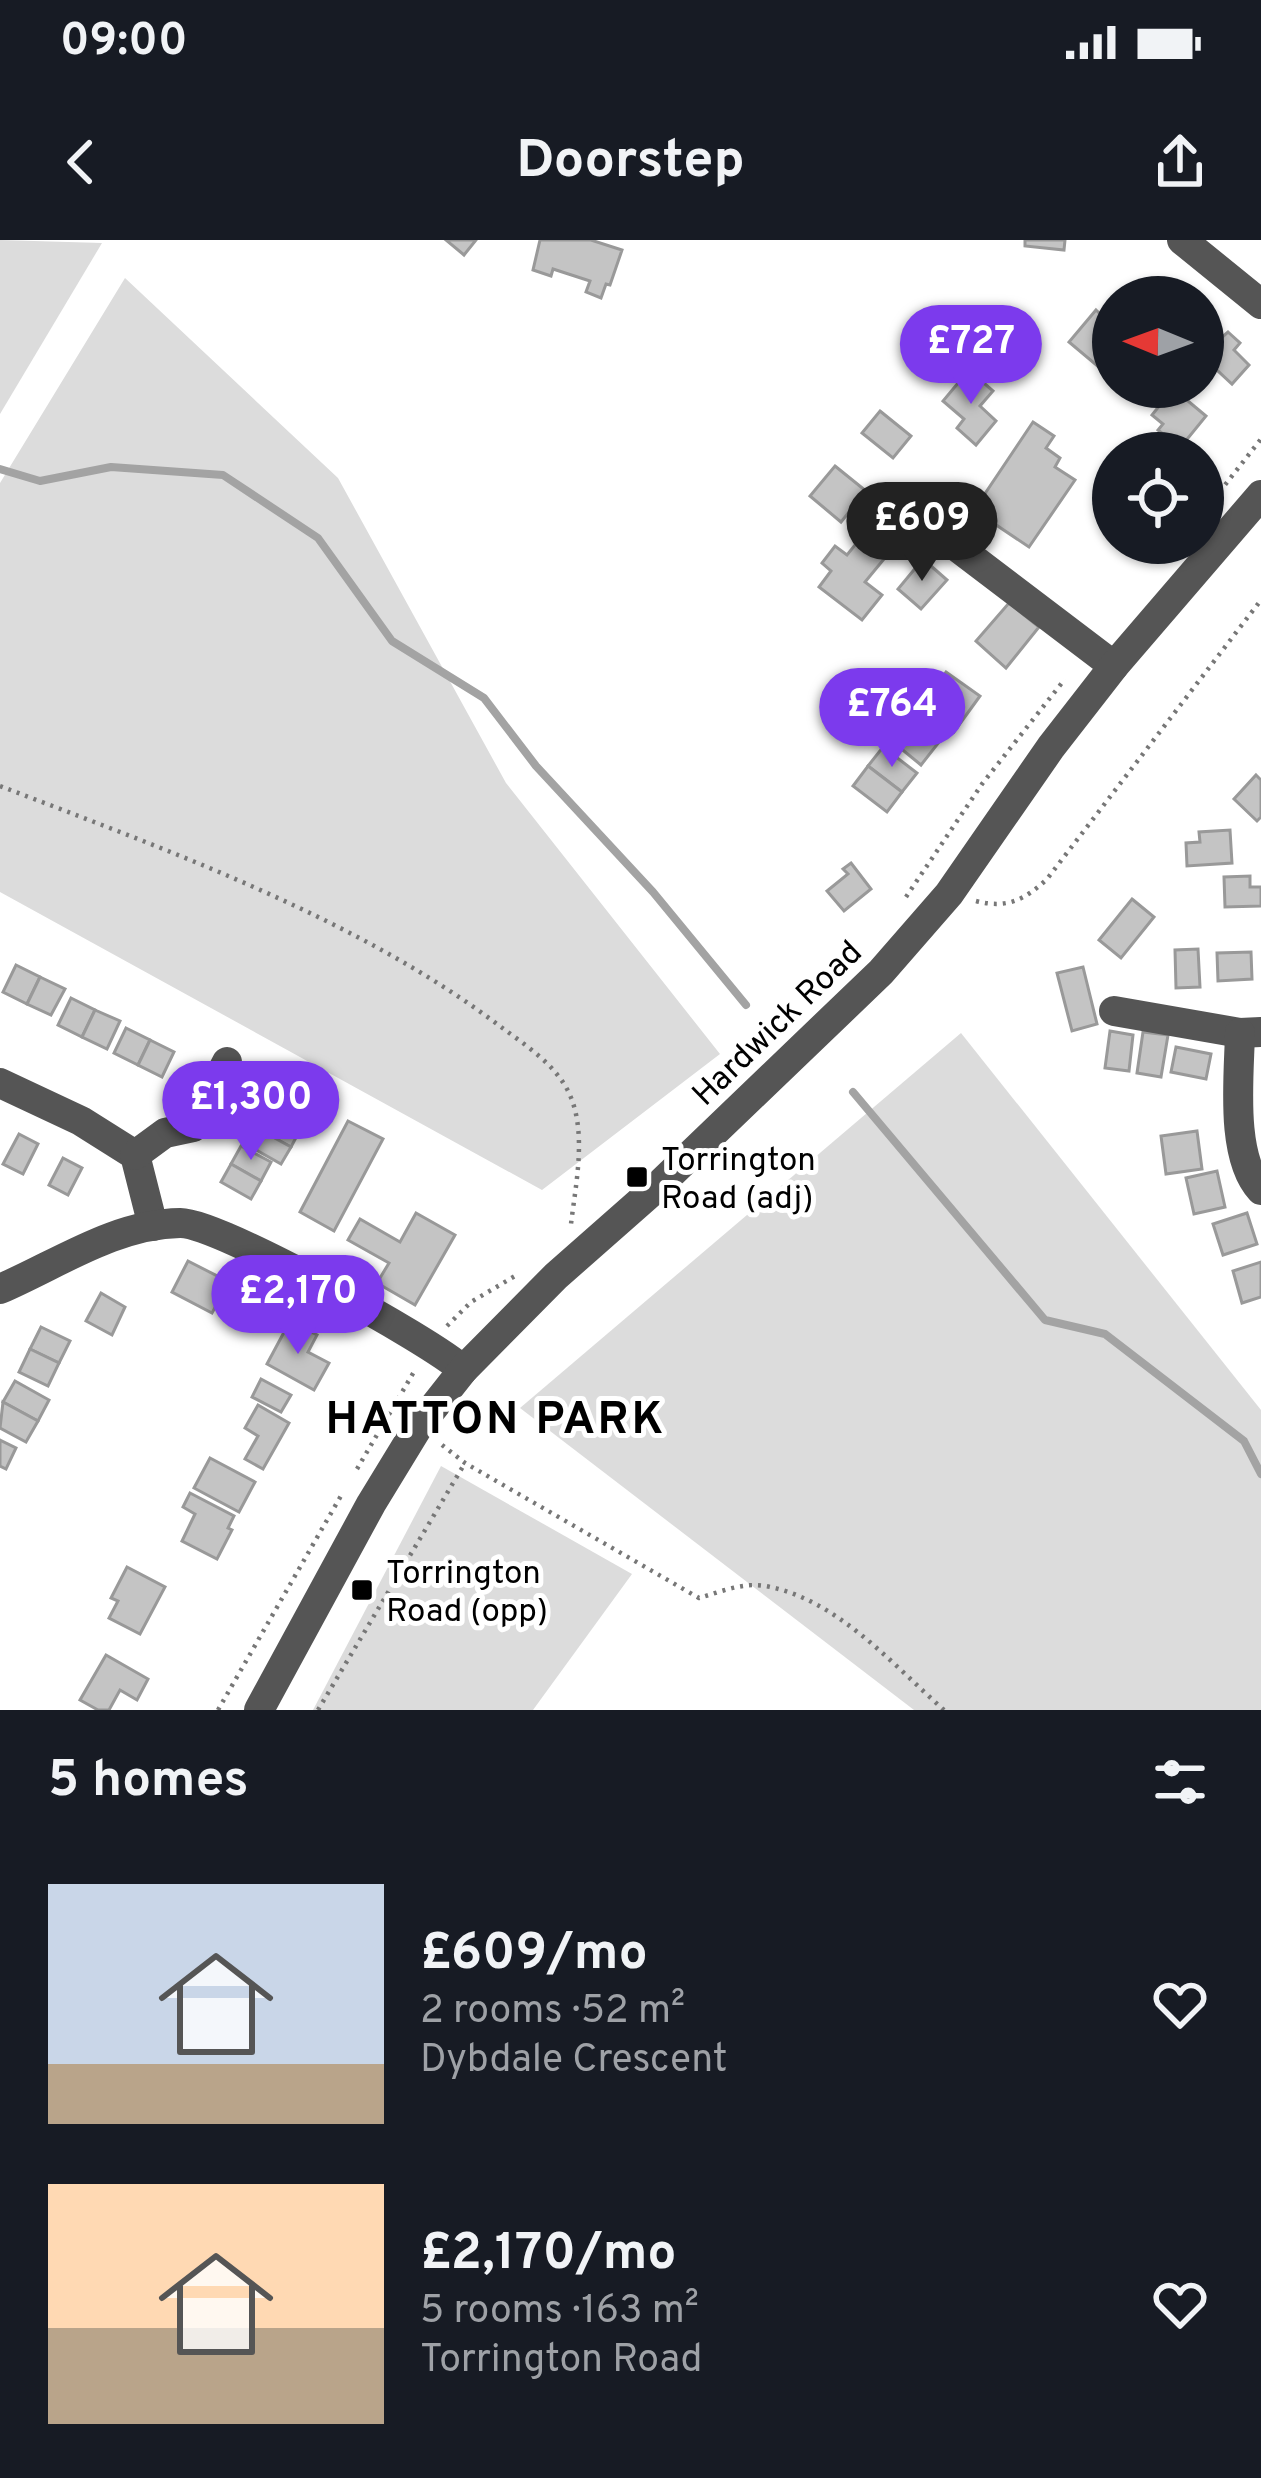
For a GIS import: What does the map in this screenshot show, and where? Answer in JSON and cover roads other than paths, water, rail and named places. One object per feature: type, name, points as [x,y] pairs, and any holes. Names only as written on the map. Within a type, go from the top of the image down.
[{"type":"street","points":[[1182,240],[1261,304]]},
{"type":"street","name":"Hardwick Road","points":[[259,1710],[371,1504],[418,1427],[464,1370],[556,1276],[657,1187],[881,972],[950,894],[1114,666],[1261,495]]},
{"type":"street","points":[[902,505],[1114,666]]},
{"type":"street","points":[[1114,1011],[1250,1032],[1238,1115],[1250,1178],[1261,1190]]},
{"type":"street","points":[[135,1155],[165,1133],[193,1127],[227,1063]]},
{"type":"street","points":[[0,1083],[81,1121],[135,1155],[153,1226]]},
{"type":"street","points":[[0,1289],[100,1241],[153,1226],[199,1224],[398,1326],[446,1353],[464,1370]]},
{"type":"waterway","points":[[0,469],[40,481],[111,467],[223,475],[318,538],[392,641],[484,698],[536,766],[653,892],[746,1005]]},
{"type":"waterway","points":[[853,1092],[1045,1320],[1105,1334],[1244,1441],[1261,1474]]},
{"type":"place","name":"Torrington Road (adj)","points":[[637,1177]]},
{"type":"place","name":"Torrington Road (opp)","points":[[362,1590]]},
{"type":"district","name":"HATTON PARK","points":[[496,1417]]}]
